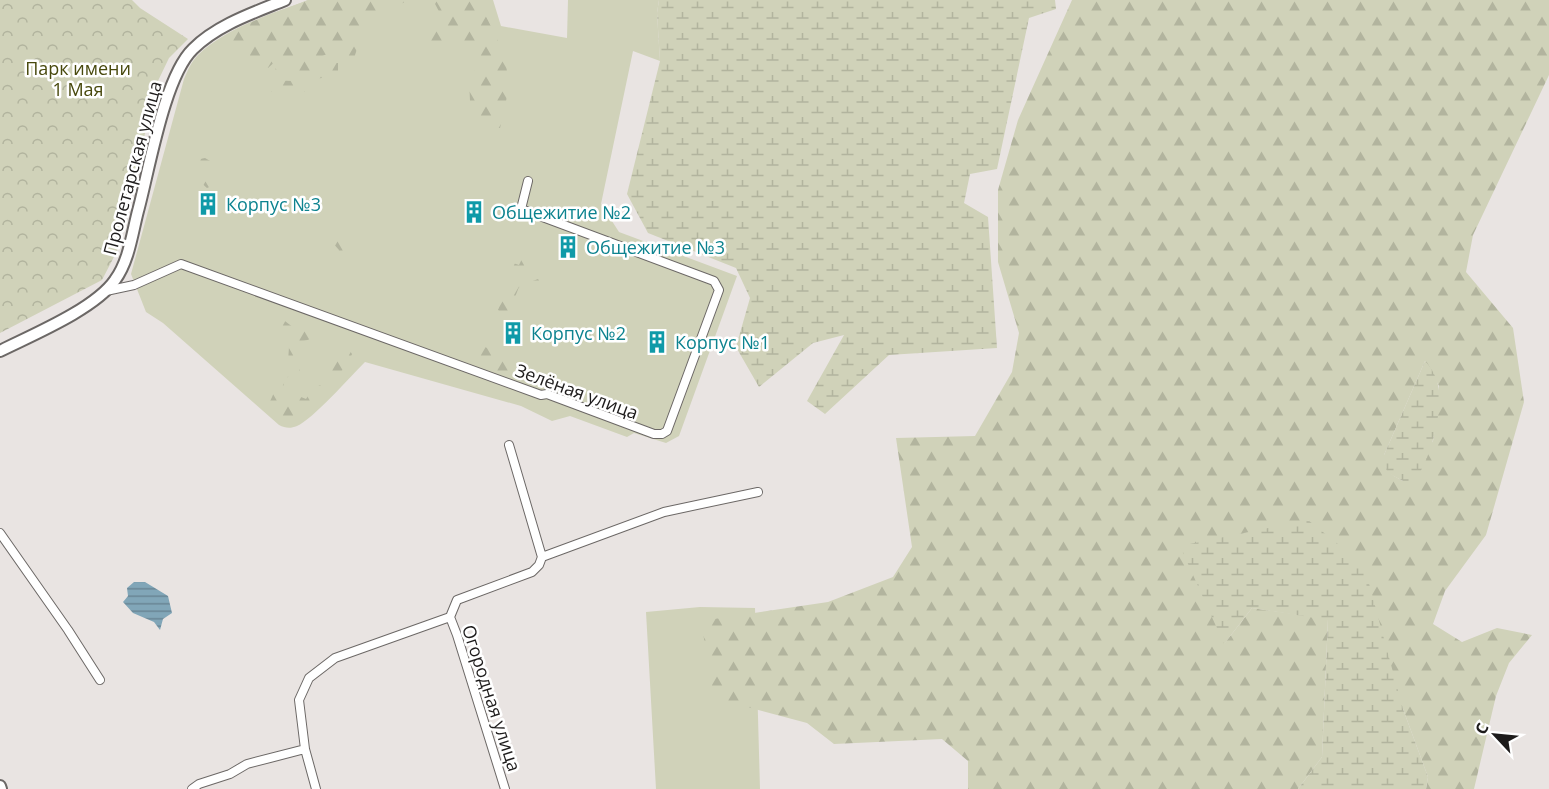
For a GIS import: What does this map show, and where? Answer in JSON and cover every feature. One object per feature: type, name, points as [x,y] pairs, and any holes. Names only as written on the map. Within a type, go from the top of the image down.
[{"type":"street","name":"Пролетарская улица","points":[[0,351],[88,305],[106,291],[118,275],[128,252],[165,108],[181,65],[192,50],[210,36],[260,4],[285,0]]},
{"type":"street","name":"Зелёная улица","points":[[106,291],[134,285],[181,264],[541,394],[547,394],[632,427],[654,434],[662,434],[667,431],[719,290],[714,281],[520,209],[528,181]]},
{"type":"street","points":[[316,789],[305,749],[299,700],[309,678],[335,658],[450,617],[457,600],[532,572],[539,565],[542,557],[509,445]]},
{"type":"street","points":[[542,557],[664,512],[758,492]]},
{"type":"street","points":[[0,533],[100,680]]},
{"type":"street","name":"Огородная улица","points":[[450,617],[505,789]]},
{"type":"street","points":[[192,789],[199,784],[230,774],[247,764],[305,749]]},
{"type":"green space","name":"Парк имени 1 Мая","points":[[0,0],[132,0],[140,8],[188,39],[169,58],[157,83],[117,251],[102,280],[0,333]]},
{"type":"green space","points":[[308,0],[493,0],[501,26],[567,38],[568,0],[659,0],[657,13],[660,61],[633,51],[601,204],[619,232],[737,276],[679,436],[666,443],[634,433],[627,437],[570,416],[552,421],[521,406],[365,362],[304,422],[292,428],[285,427],[279,425],[163,323],[146,312],[131,274],[184,79],[193,60],[210,45],[236,29]]},
{"type":"green space","points":[[308,0],[409,0],[390,9],[382,10],[375,22],[367,22],[366,38],[358,46],[353,61],[346,61],[332,52],[315,59],[315,63],[338,63],[338,75],[316,79],[308,92],[267,92],[269,80],[292,81],[291,77],[275,69],[286,61],[280,57],[268,68],[252,60],[245,44],[231,50],[223,44],[239,29],[250,23]]},
{"type":"green space","points":[[433,0],[478,0],[506,57],[508,92],[500,128],[471,124],[469,78],[477,68],[460,45],[434,49],[426,45],[427,35],[445,23]]},
{"type":"green space","points":[[659,0],[1055,0],[1056,9],[1029,18],[997,169],[970,174],[964,203],[988,217],[997,348],[889,355],[825,414],[807,401],[844,335],[813,343],[759,387],[736,347],[750,298],[736,268],[648,233],[627,194],[660,61],[657,13]]},
{"type":"green space","points":[[1072,0],[1549,0],[1549,75],[1473,235],[1466,272],[1513,328],[1524,402],[1486,535],[1445,591],[1433,624],[1462,642],[1497,628],[1532,635],[1509,663],[1496,696],[1474,789],[1426,789],[1428,777],[1403,709],[1308,520],[1224,644],[1252,608],[1328,619],[1322,757],[1298,789],[968,789],[968,761],[942,739],[834,744],[807,723],[714,698],[701,621],[828,602],[893,577],[912,547],[896,438],[975,436],[1012,372],[1019,333],[998,262],[998,190],[1018,120]],"holes":[[[1425,361],[1439,386],[1439,403],[1433,441],[1403,481],[1389,471],[1385,465],[1384,455]]]},
{"type":"green space","points":[[205,158],[217,165],[211,168],[214,185],[207,188],[201,182],[198,171],[200,159]]},
{"type":"green space","points":[[336,234],[344,234],[355,244],[348,251],[344,261],[337,259],[339,250],[332,242]]},
{"type":"green space","points":[[510,250],[510,262],[519,265],[523,257],[534,264],[525,275],[530,282],[538,279],[542,286],[532,292],[519,287],[509,312],[505,316],[498,310],[509,279],[509,273],[502,258]]},
{"type":"green space","points":[[269,312],[294,328],[313,329],[314,337],[300,341],[285,337],[262,316]]},
{"type":"green space","points":[[289,347],[296,347],[300,357],[300,373],[285,378],[280,403],[287,400],[292,389],[299,383],[301,397],[306,399],[312,390],[320,385],[326,391],[310,411],[301,419],[289,424],[275,417],[267,408],[288,362]]},
{"type":"green space","points":[[347,347],[352,354],[347,367],[336,375],[325,371],[333,356]]},
{"type":"green space","points":[[485,347],[518,360],[522,365],[519,377],[512,380],[477,367],[476,355]]},
{"type":"green space","points":[[1425,361],[1438,385],[1437,421],[1430,451],[1419,474],[1412,482],[1403,481],[1388,473],[1384,464],[1384,455]]},
{"type":"green space","points":[[1308,520],[1364,565],[1403,709],[1428,777],[1426,789],[1298,789],[1322,757],[1328,620],[1252,608],[1224,644],[1180,546]]},
{"type":"green space","points":[[700,607],[755,608],[760,789],[656,789],[646,612]]},
{"type":"water","points":[[134,582],[145,582],[168,596],[172,613],[163,619],[160,630],[154,622],[133,613],[123,602],[128,596],[127,588]]},
{"type":"place","name":"Корпус №3","points":[[208,204]]},
{"type":"place","name":"Общежитие №2","points":[[474,212]]},
{"type":"place","name":"Общежитие №3","points":[[568,247]]},
{"type":"place","name":"Корпус №2","points":[[513,333]]},
{"type":"place","name":"Корпус №1","points":[[657,342]]}]
